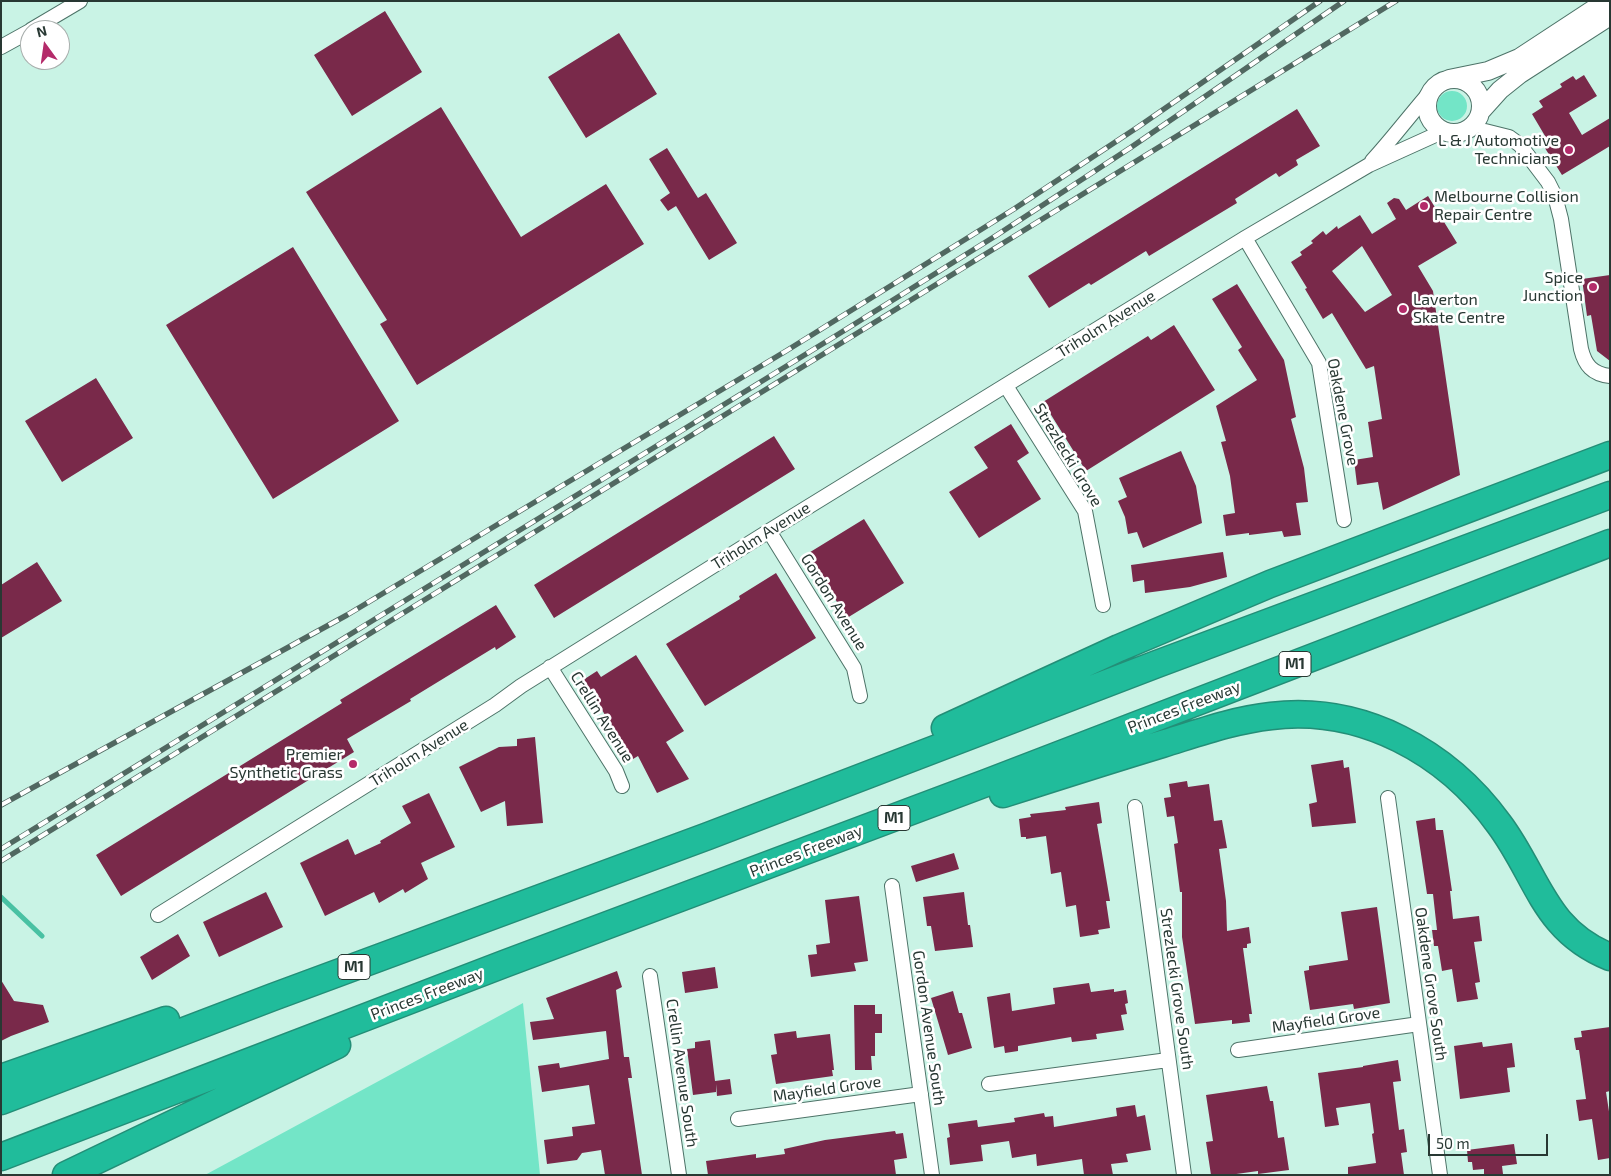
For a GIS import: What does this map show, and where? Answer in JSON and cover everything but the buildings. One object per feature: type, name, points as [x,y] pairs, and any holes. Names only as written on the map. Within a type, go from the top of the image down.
[{"type":"highway","points":[[708,836],[1119,648],[1270,584],[1610,455]]},
{"type":"highway","name":"M1","points":[[1,1102],[273,997],[708,836],[1157,664],[1610,495]]},
{"type":"highway","name":"Princes Freeway","points":[[1,1157],[504,964],[986,783],[1610,543]]},
{"type":"highway","points":[[801,852],[1000,795],[1226,725],[1272,716],[1295,714],[1320,716],[1371,726],[1397,736],[1441,762],[1480,799],[1499,823],[1514,845],[1546,904],[1560,923],[1582,943],[1610,957]]},
{"type":"highway","points":[[66,1175],[504,964]]},
{"type":"highway","points":[[1,1078],[162,1021],[273,997]]},
{"type":"street","points":[[47,20],[80,1]]},
{"type":"street","points":[[1606,1],[1519,58],[1488,71],[1449,79],[1439,83],[1431,91],[1427,104],[1427,110],[1433,123],[1444,131],[1458,133],[1465,131],[1482,119],[1500,90],[1520,74],[1610,16]]},
{"type":"street","points":[[1,47],[20,36]]},
{"type":"street","points":[[1449,79],[1458,78],[1474,86],[1482,101],[1482,119]]},
{"type":"street","name":"Triholm Avenue","points":[[1368,165],[1398,133],[1431,91]]},
{"type":"street","points":[[1482,119],[1509,137],[1526,152],[1548,182],[1555,196],[1561,219],[1584,361],[1595,371],[1610,376]]},
{"type":"street","name":"Triholm Avenue","points":[[158,915],[495,705],[550,667],[1245,238],[1368,165],[1444,131]]},
{"type":"street","name":"Oakdene Grove","points":[[1245,238],[1319,363],[1344,520]]},
{"type":"street","name":"Strezlecki Grove","points":[[1006,386],[1085,511],[1103,605]]},
{"type":"street","name":"Gordon Avenue","points":[[769,531],[854,668],[860,696]]},
{"type":"street","name":"Crellin Avenue","points":[[550,667],[616,770],[622,786]]},
{"type":"street","name":"Oakdene Grove South","points":[[1388,798],[1440,1175]]},
{"type":"street","name":"Strezlecki Grove South","points":[[1135,807],[1184,1175]]},
{"type":"street","name":"Gordon Avenue South","points":[[892,886],[932,1175]]},
{"type":"street","name":"Crellin Avenue South","points":[[650,976],[679,1175]]},
{"type":"street","name":"Mayfield Grove","points":[[1238,1050],[1419,1024]]},
{"type":"street","points":[[989,1084],[1168,1060]]},
{"type":"street","name":"Mayfield Grove","points":[[738,1119],[921,1094]]},
{"type":"green space","points":[[1452,91],[1463,95],[1467,106],[1463,117],[1452,121],[1441,117],[1437,106],[1441,95]]},
{"type":"green space","points":[[523,1003],[540,1175],[205,1175]]},
{"type":"waterway","points":[[1,897],[42,936]]},
{"type":"railway","points":[[1,805],[347,615],[786,351],[1014,209],[1138,127],[1320,1]]},
{"type":"railway","points":[[1,849],[997,235],[1130,148],[1344,1]]},
{"type":"railway","points":[[1,861],[1396,1]]},
{"type":"place","name":"L & J Automotive Technicians","points":[[1569,150]]},
{"type":"place","name":"Melbourne Collision Repair Centre","points":[[1424,206]]},
{"type":"place","name":"Spice Junction","points":[[1593,287]]},
{"type":"place","name":"Laverton Skate Centre","points":[[1403,309]]},
{"type":"place","name":"Premier Synthetic Grass","points":[[353,764]]}]
